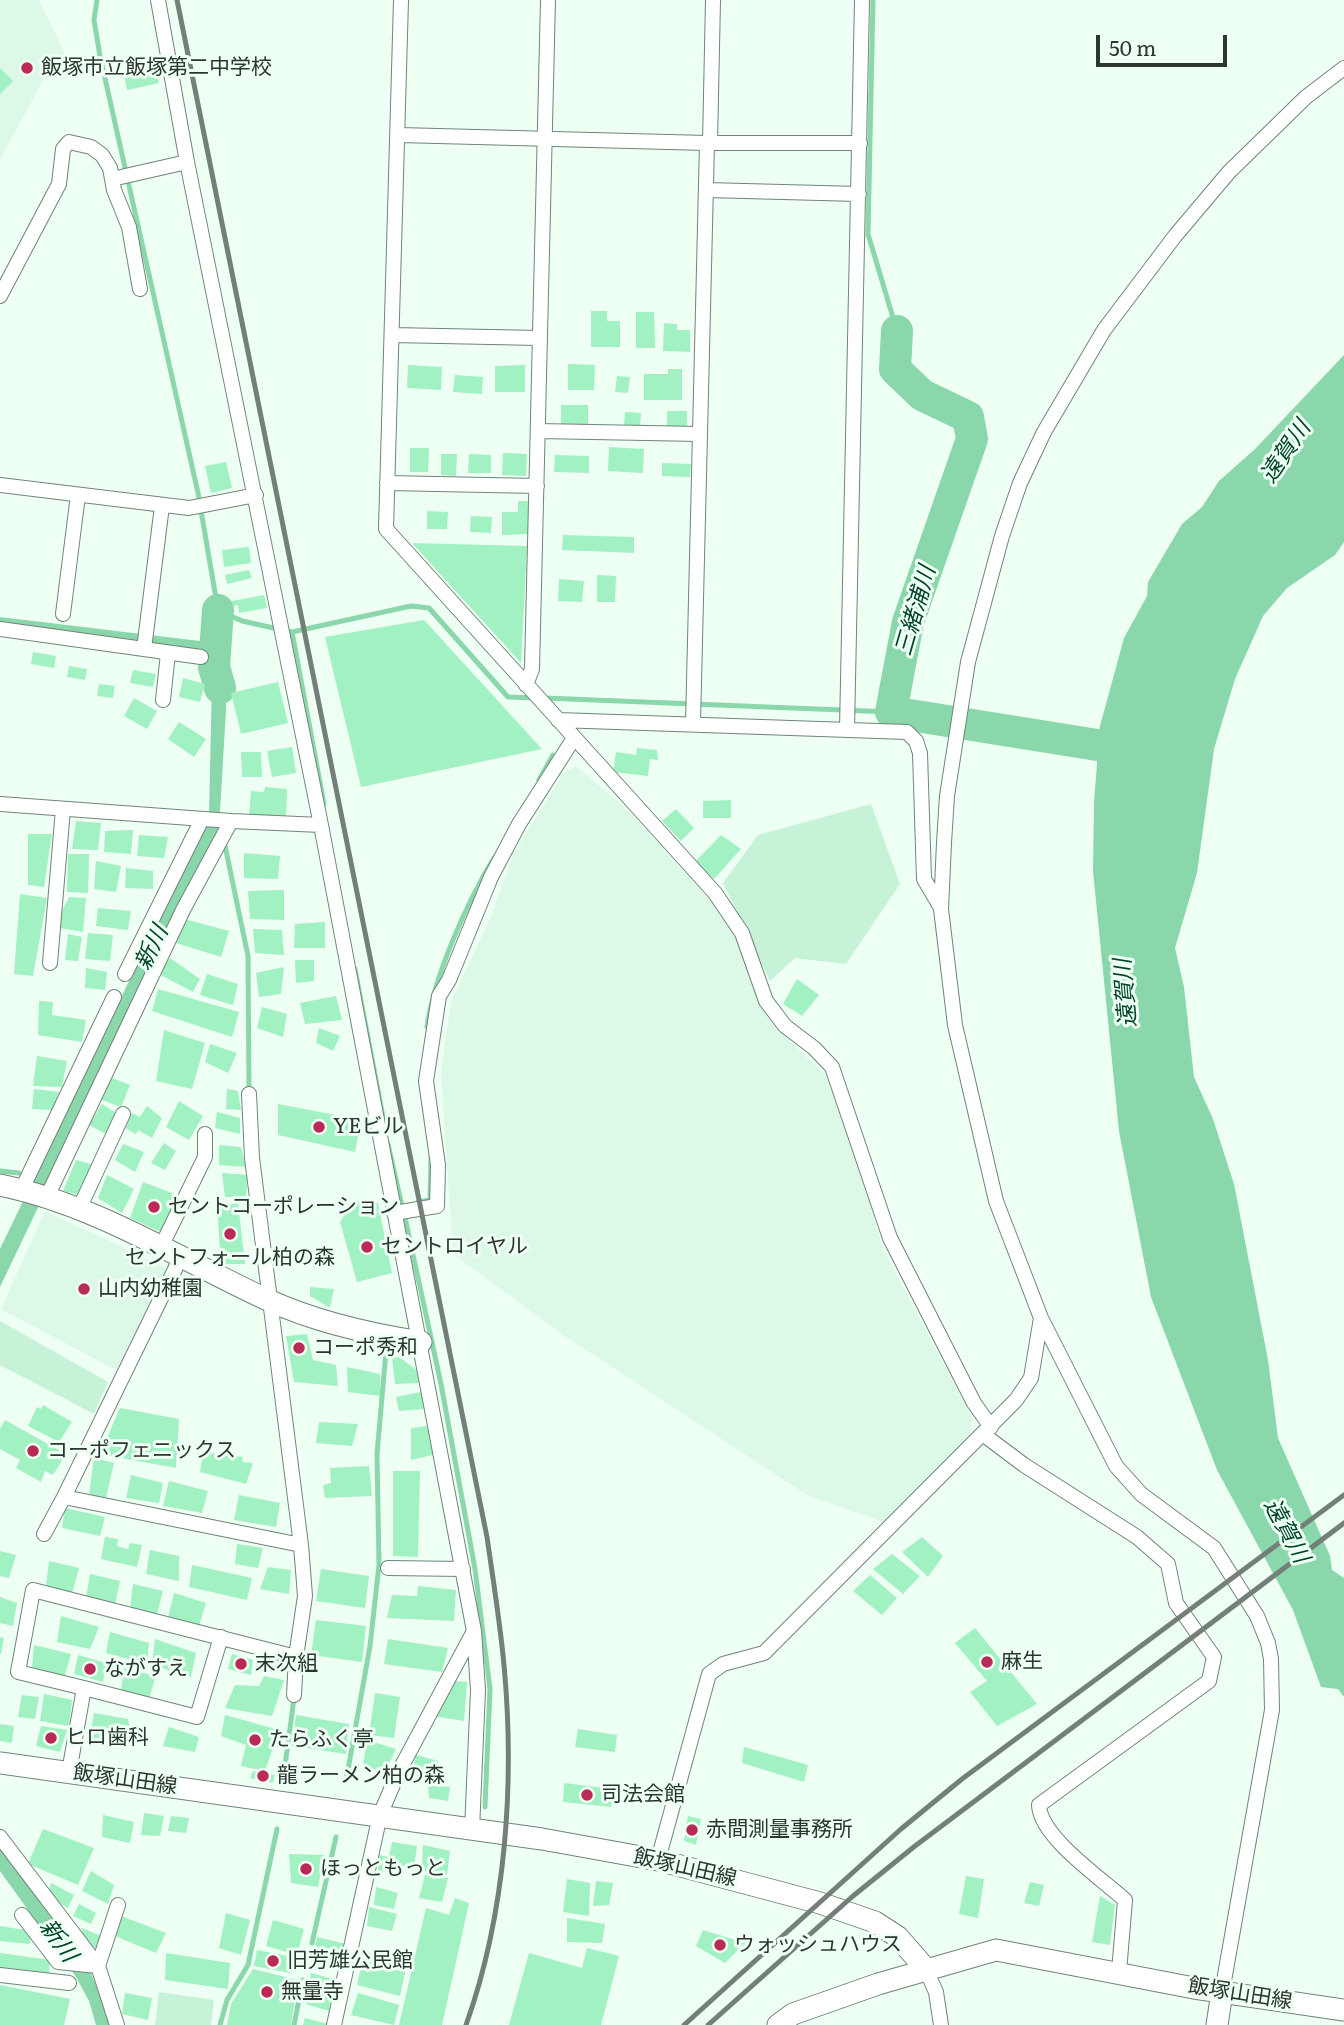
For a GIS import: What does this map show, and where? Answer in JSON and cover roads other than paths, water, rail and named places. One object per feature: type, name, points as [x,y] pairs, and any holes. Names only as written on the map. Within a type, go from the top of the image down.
[{"type":"main road","points":[[0,1185],[80,1207],[270,1301],[320,1320],[421,1342]]},
{"type":"main road","name":"飯塚山田線","points":[[0,1763],[380,1815],[585,1846],[658,1860],[793,1896],[875,1922],[898,1937],[925,1968],[996,1950],[1230,1993],[1344,2010]]},
{"type":"main road","points":[[778,2025],[793,2014],[925,1968]]},
{"type":"main road","points":[[1217,2025],[1230,1993]]},
{"type":"street","points":[[158,0],[187,162],[401,1212],[421,1342],[474,1631],[478,1690],[471,1829]]},
{"type":"street","points":[[401,0],[386,529],[715,893],[742,933],[766,1001],[785,1026],[814,1048],[832,1067],[890,1238],[988,1431],[1024,1465],[1136,1537],[1168,1564],[1176,1603],[1214,1657],[1209,1681],[1039,1805],[1039,1813],[1065,1848],[1125,1900],[1119,1972]]},
{"type":"street","points":[[526,685],[532,669],[548,0]]},
{"type":"street","points":[[694,724],[713,0]]},
{"type":"street","points":[[847,729],[862,0]]},
{"type":"street","points":[[1230,1993],[1272,1710],[1268,1643],[1257,1616],[1214,1548],[1142,1494],[1116,1466],[1041,1318],[996,1201],[955,1024],[941,909],[947,796],[968,662],[1002,536],[1020,483],[1044,432],[1104,330],[1184,225],[1229,172],[1306,97],[1344,68]]},
{"type":"street","points":[[399,135],[708,143],[860,143]]},
{"type":"street","points":[[0,296],[58,184],[63,149],[69,142],[79,142],[102,155],[116,178],[129,227],[140,289]]},
{"type":"street","points":[[116,178],[187,162]]},
{"type":"street","points":[[706,190],[859,194]]},
{"type":"street","points":[[392,335],[540,338]]},
{"type":"street","points":[[538,431],[700,434]]},
{"type":"street","points":[[387,483],[537,486]]},
{"type":"street","points":[[0,485],[189,508],[256,495]]},
{"type":"street","points":[[64,614],[78,495]]},
{"type":"street","points":[[145,643],[162,506]]},
{"type":"street","points":[[0,629],[145,643],[168,653],[201,657]]},
{"type":"street","points":[[163,700],[168,653]]},
{"type":"street","points":[[558,720],[900,730],[916,741],[919,753],[924,879],[941,909]]},
{"type":"street","points":[[401,1212],[437,1206],[438,1166],[426,1081],[439,996],[449,980],[491,877],[519,824],[574,738]]},
{"type":"street","points":[[0,804],[227,821],[321,825]]},
{"type":"street","points":[[50,963],[63,809]]},
{"type":"street","points":[[125,974],[204,819]]},
{"type":"street","points":[[35,1193],[227,821]]},
{"type":"street","points":[[35,1193],[114,997]]},
{"type":"street","points":[[249,1094],[252,1157],[302,1545],[305,1596],[296,1657],[294,1695]]},
{"type":"street","points":[[80,1207],[123,1114]]},
{"type":"street","points":[[161,1247],[205,1157],[205,1134]]},
{"type":"street","points":[[44,1534],[181,1257]]},
{"type":"street","points":[[658,1860],[709,1674],[723,1664],[764,1653],[988,1431],[1031,1378],[1041,1318]]},
{"type":"street","points":[[64,1497],[302,1545]]},
{"type":"street","points":[[388,1568],[463,1569]]},
{"type":"street","points":[[221,1637],[197,1717],[18,1672],[33,1590],[221,1637],[296,1657]]},
{"type":"street","points":[[334,2025],[380,1815],[398,1773],[474,1631]]},
{"type":"street","points":[[69,1772],[84,1688]]},
{"type":"street","points":[[0,1838],[93,1965],[117,2025]]},
{"type":"street","points":[[93,1965],[118,1905]]},
{"type":"street","points":[[22,1915],[58,1962],[93,1965]]},
{"type":"street","points":[[925,1968],[936,1992],[941,2025]]},
{"type":"street","points":[[0,1975],[69,1983]]},
{"type":"water","name":"遠賀川","points":[[1344,355],[1344,542],[1335,555],[1287,588],[1263,616],[1235,679],[1214,749],[1197,873],[1175,948],[1184,987],[1194,1077],[1213,1119],[1234,1184],[1268,1360],[1278,1438],[1330,1556],[1332,1570],[1344,1578],[1344,1697],[1338,1689],[1321,1687],[1293,1610],[1217,1470],[1151,1297],[1119,1131],[1093,871],[1094,802],[1100,726],[1124,638],[1147,596],[1148,582],[1182,524],[1202,507],[1219,481],[1255,449]]},
{"type":"water","points":[[0,617],[208,642],[218,648],[219,676],[226,685],[226,710],[219,829],[0,1287],[0,1249],[209,815],[212,678],[208,651],[0,624]]},
{"type":"water","points":[[0,1847],[90,1971],[113,2025],[96,2025],[89,2001],[76,1977],[0,1871]]},
{"type":"waterway","points":[[97,0],[94,20],[100,56],[198,493],[218,610],[242,621],[292,632],[411,606],[429,608],[508,697],[535,698]]},
{"type":"waterway","points":[[873,0],[868,234],[897,331]]},
{"type":"waterway","name":"三緒浦川","points":[[897,331],[895,369],[922,395],[968,417],[972,439],[908,622],[891,712],[1116,748]]},
{"type":"waterway","name":"新川","points":[[218,610],[214,667],[220,688]]},
{"type":"waterway","points":[[292,632],[324,804]]},
{"type":"waterway","points":[[545,698],[891,712]]},
{"type":"waterway","points":[[539,780],[553,755]]},
{"type":"waterway","points":[[224,841],[248,956],[249,1091]]},
{"type":"waterway","points":[[427,1027],[437,985],[453,940],[494,858]]},
{"type":"waterway","points":[[355,969],[383,1117]]},
{"type":"waterway","points":[[388,1144],[402,1206]]},
{"type":"waterway","points":[[418,1202],[430,1200],[431,1158]]},
{"type":"waterway","points":[[0,1171],[19,1173]]},
{"type":"waterway","points":[[404,1213],[441,1384],[475,1569],[490,1689],[485,1807]]},
{"type":"waterway","points":[[346,1781],[370,1646],[379,1565],[377,1454],[387,1340]]},
{"type":"waterway","points":[[283,1781],[294,1698]]},
{"type":"waterway","points":[[220,2025],[227,2000],[248,1965],[277,1829]]},
{"type":"waterway","points":[[312,1943],[336,1837]]},
{"type":"waterway","points":[[294,2025],[303,1980]]},
{"type":"railway","points":[[177,0],[487,1537],[504,1665],[507,1801],[499,1893],[480,1982],[466,2025]]},
{"type":"railway","points":[[684,2025],[901,1829],[962,1779],[1344,1495]]},
{"type":"railway","points":[[708,2025],[853,1896],[915,1846],[1344,1523]]},
{"type":"place","name":"飯塚市立飯塚第二中学校","points":[[27,68]]},
{"type":"place","name":"YEビル","points":[[319,1127]]},
{"type":"place","name":"セントコーポレーション","points":[[154,1207]]},
{"type":"place","name":"セントフォール柏の森","points":[[230,1234]]},
{"type":"place","name":"セントロイヤル","points":[[367,1247]]},
{"type":"place","name":"山内幼稚園","points":[[84,1289]]},
{"type":"place","name":"コーポ秀和","points":[[299,1348]]},
{"type":"place","name":"コーポフェニックス","points":[[33,1451]]},
{"type":"place","name":"麻生","points":[[987,1662]]},
{"type":"place","name":"末次組","points":[[241,1664]]},
{"type":"place","name":"ながすえ","points":[[90,1669]]},
{"type":"place","name":"ヒロ歯科","points":[[51,1738]]},
{"type":"place","name":"たらふく亭","points":[[255,1740]]},
{"type":"place","name":"龍ラーメン柏の森","points":[[263,1776]]},
{"type":"place","name":"司法会館","points":[[587,1795]]},
{"type":"place","name":"赤間測量事務所","points":[[692,1830]]},
{"type":"place","name":"ほっともっと","points":[[306,1869]]},
{"type":"place","name":"ウォッシュハウス","points":[[720,1945]]},
{"type":"place","name":"旧芳雄公民館","points":[[273,1961]]},
{"type":"place","name":"無量寺","points":[[267,1992]]}]
